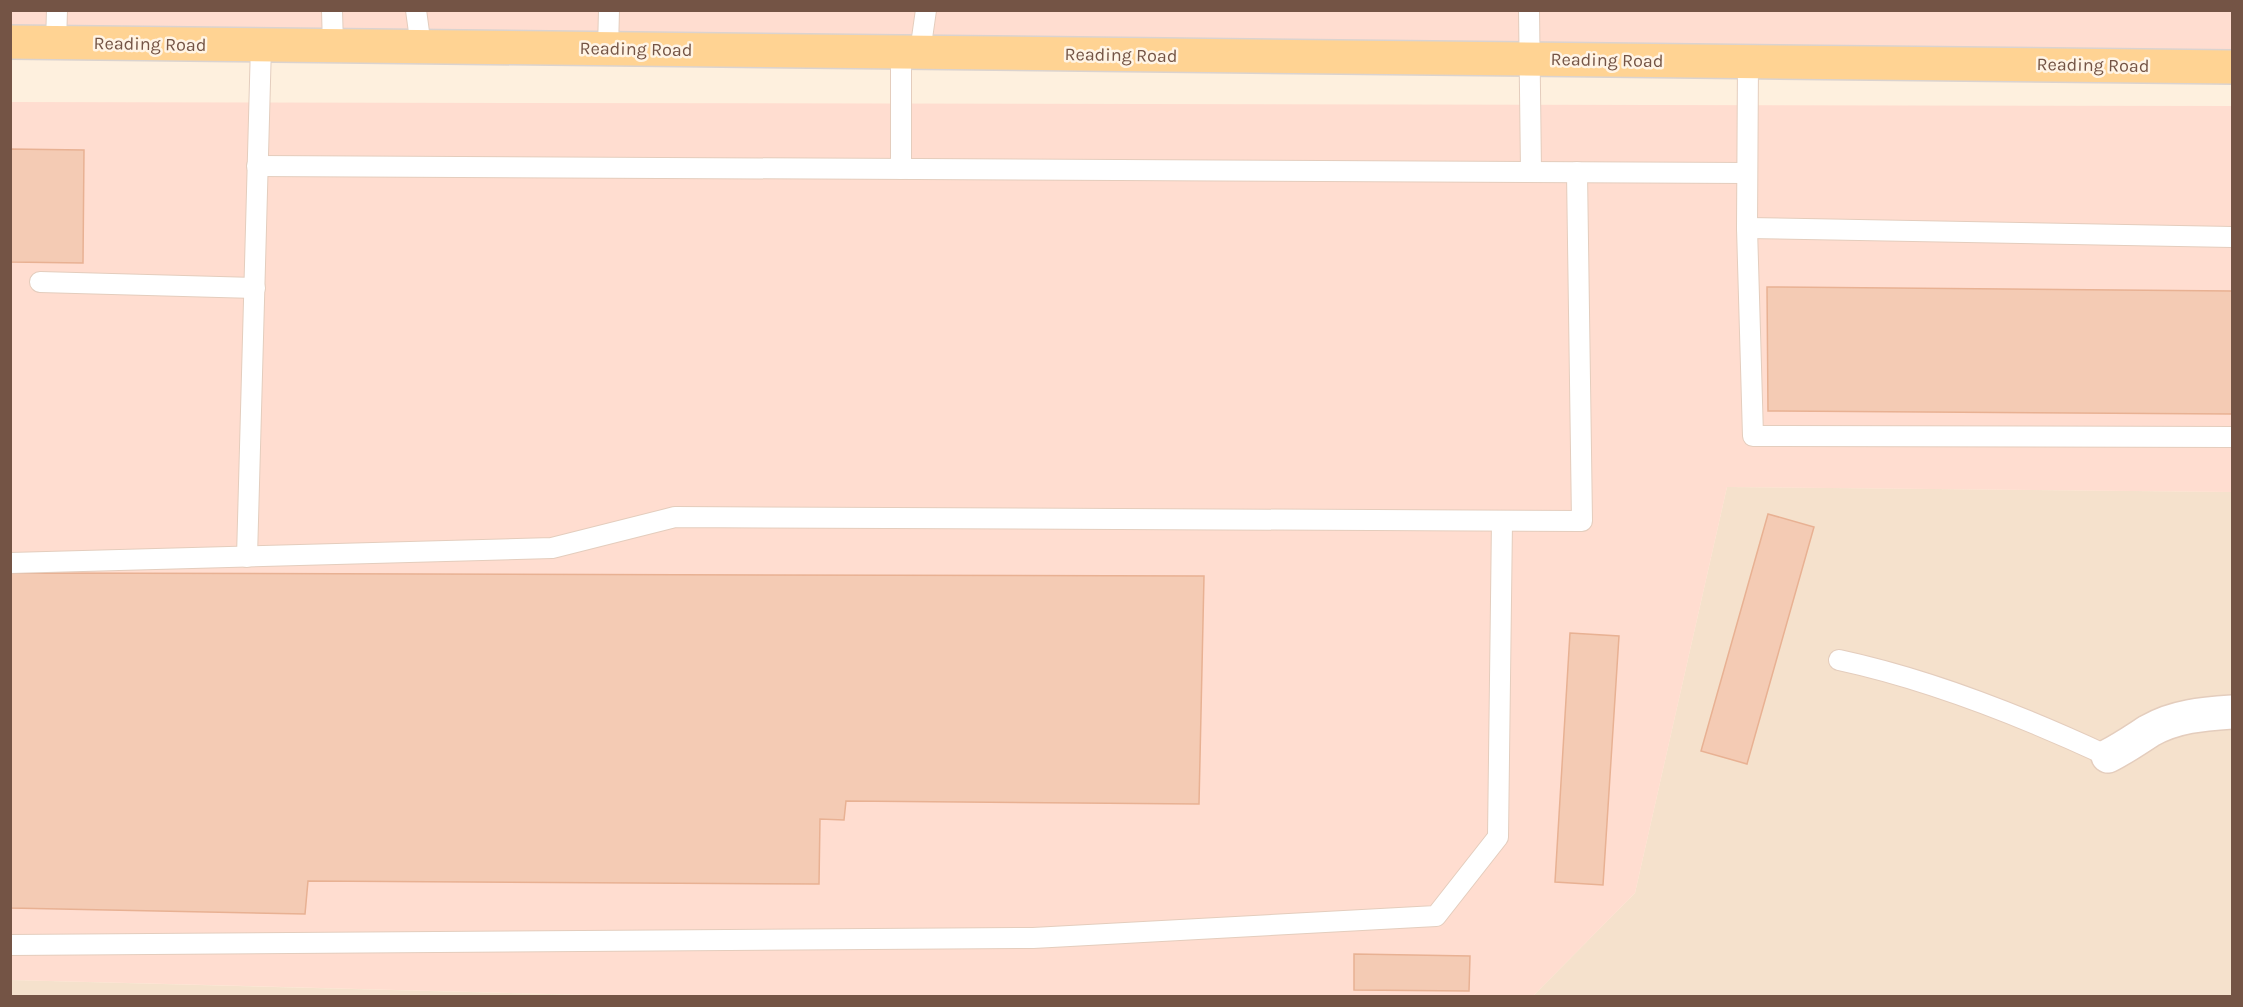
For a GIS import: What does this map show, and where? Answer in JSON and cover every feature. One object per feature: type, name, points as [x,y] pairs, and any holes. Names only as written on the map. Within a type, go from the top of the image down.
[{"type":"main road","name":"Reading Road","points":[[10,42],[2232,67]]},
{"type":"street","points":[[2108,756],[2172,721],[2197,714],[2232,712]]},
{"type":"lane","points":[[56,43],[57,10]]},
{"type":"lane","points":[[332,10],[333,46]]},
{"type":"lane","points":[[416,10],[421,47]]},
{"type":"lane","points":[[608,49],[609,10]]},
{"type":"lane","points":[[902,169],[910,52],[926,10]]},
{"type":"lane","points":[[1529,10],[1531,172]]},
{"type":"lane","points":[[248,557],[261,45]]},
{"type":"lane","points":[[1748,62],[1747,228],[1753,436],[2232,437]]},
{"type":"lane","points":[[257,166],[1747,173]]},
{"type":"lane","points":[[10,563],[552,548],[675,517],[1582,521],[1577,172]]},
{"type":"lane","points":[[1747,228],[2232,237]]},
{"type":"lane","points":[[40,282],[255,288]]},
{"type":"lane","points":[[10,945],[1033,938],[1436,916],[1498,837],[1502,521]]},
{"type":"lane","points":[[1839,660],[1887,670],[2030,720],[2108,756]]},
{"type":"shaded area","points":[[11,10],[2232,11],[2232,67],[11,42]]},
{"type":"shaded area","points":[[11,102],[2232,106],[2232,492],[1727,487],[1635,893],[1533,996],[626,996],[11,980]]},
{"type":"shaded area","points":[[1727,487],[2232,492],[2232,996],[1533,996],[1635,893]]},
{"type":"shaded area","points":[[10,980],[507,993],[626,996],[11,996]]},
{"type":"building","points":[[10,149],[84,150],[83,263],[10,262]]},
{"type":"building","points":[[1767,287],[2232,291],[2232,414],[1768,411]]},
{"type":"building","points":[[1768,514],[1814,527],[1747,764],[1701,751]]},
{"type":"building","points":[[10,573],[1204,576],[1199,804],[846,801],[844,820],[820,819],[819,884],[308,881],[305,914],[10,908]]},
{"type":"building","points":[[1570,633],[1619,636],[1603,885],[1555,882]]},
{"type":"building","points":[[1354,954],[1470,956],[1469,991],[1354,990]]}]
